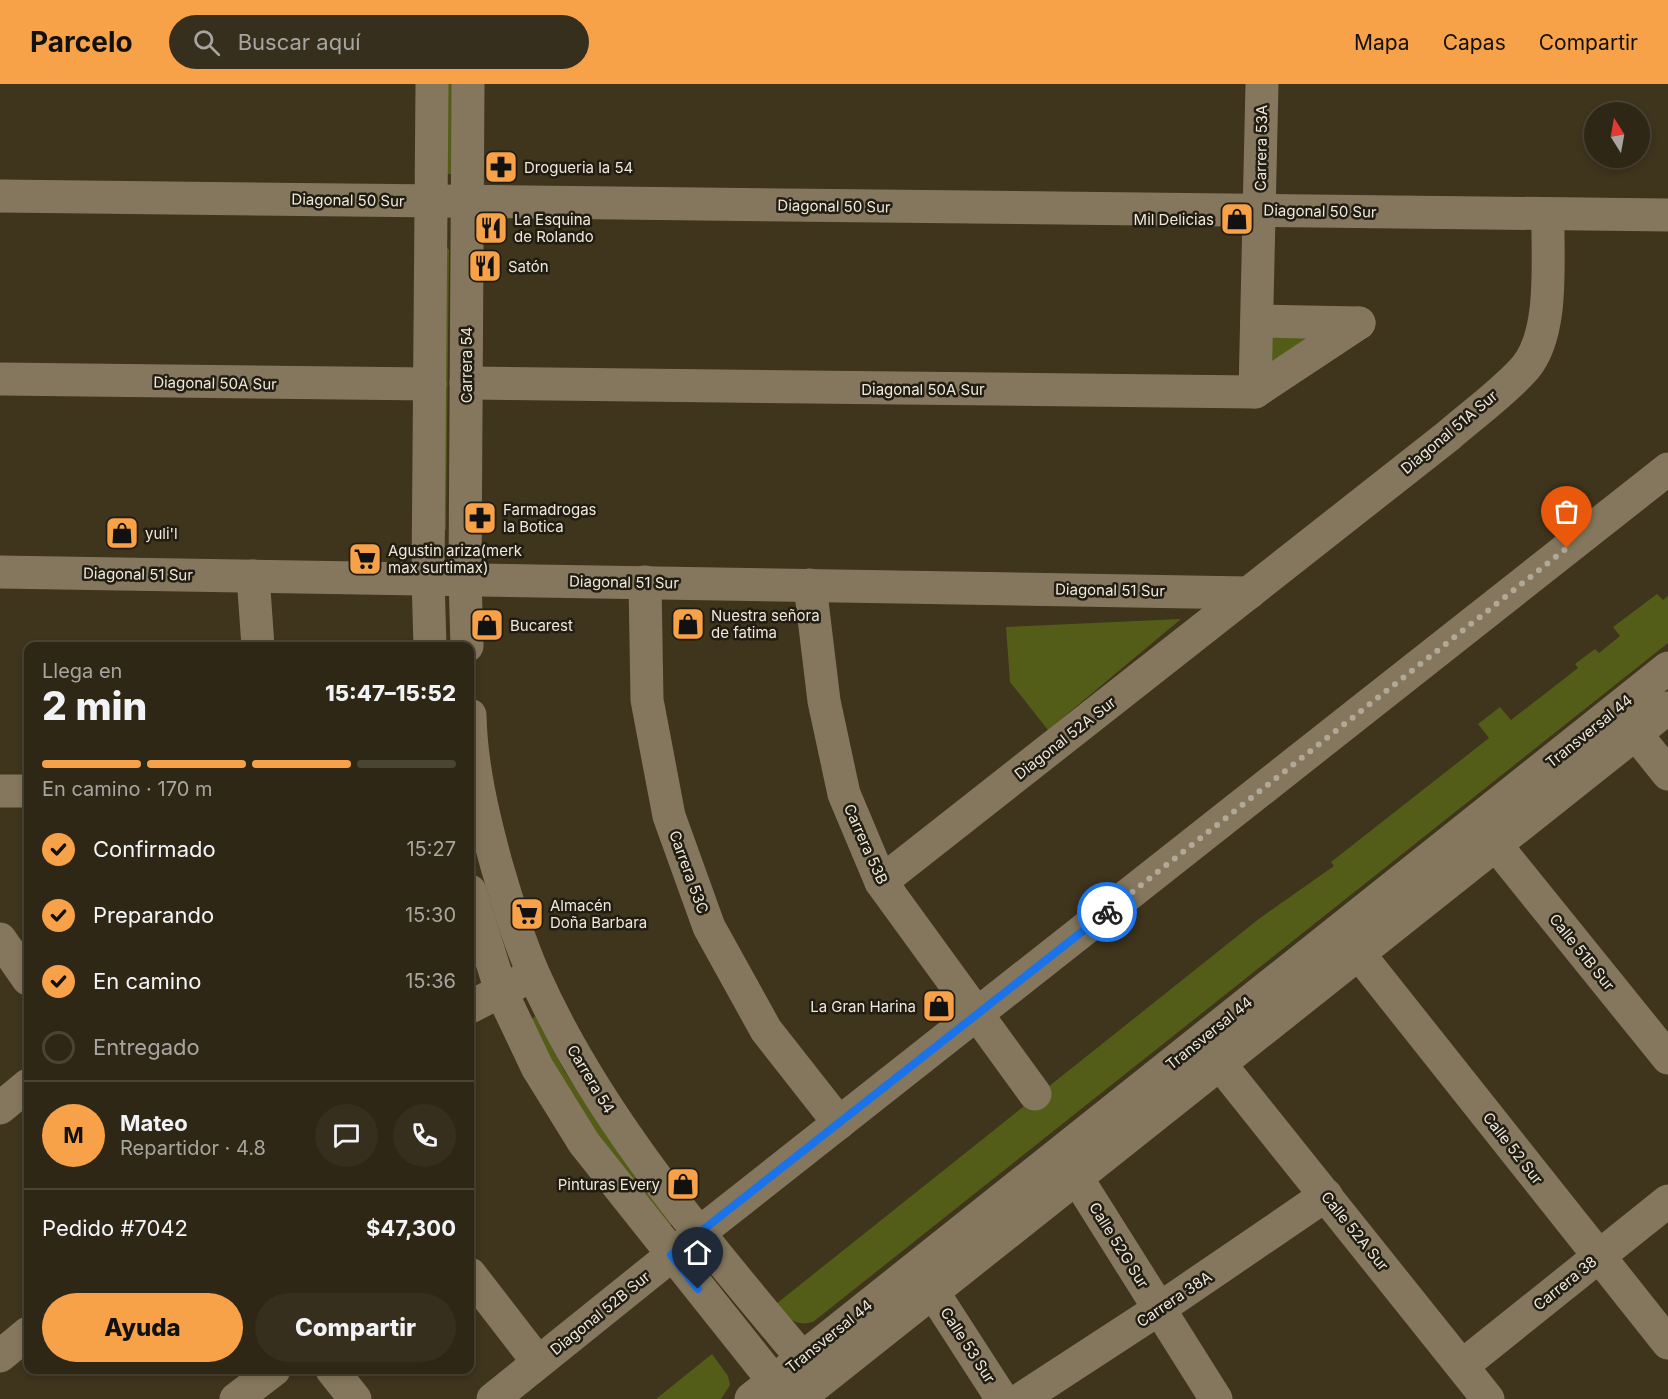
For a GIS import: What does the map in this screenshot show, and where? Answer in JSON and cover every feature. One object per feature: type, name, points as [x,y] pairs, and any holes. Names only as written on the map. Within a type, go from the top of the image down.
[{"type":"street","points":[[430,642],[428,578],[432,84]]},
{"type":"street","name":"Carrera 54","points":[[467,642],[465,579],[468,84]]},
{"type":"street","name":"Carrera 53A","points":[[1255,392],[1261,211],[1262,84]]},
{"type":"street","name":"Diagonal 50 Sur","points":[[0,196],[1668,215]]},
{"type":"street","name":"Diagonal 51A Sur","points":[[1249,593],[1448,436],[1525,368],[1534,352],[1544,319],[1548,214]]},
{"type":"street","points":[[1255,392],[1359,323],[1257,321]]},
{"type":"street","name":"Diagonal 50A Sur","points":[[0,379],[430,384]]},
{"type":"street","name":"Diagonal 50A Sur","points":[[466,383],[1255,392]]},
{"type":"street","name":"Diagonal 52B Sur","points":[[493,1399],[700,1232],[1668,469]]},
{"type":"street","name":"Diagonal 51 Sur","points":[[0,572],[1249,593]]},
{"type":"street","points":[[253,576],[258,642]]},
{"type":"street","name":"Carrera 53C","points":[[645,582],[647,700],[669,816],[705,916],[766,1030],[839,1123]]},
{"type":"street","name":"Carrera 53B","points":[[810,585],[824,701],[844,794],[881,882],[975,1016],[1035,1094]]},
{"type":"street","name":"Diagonal 52A Sur","points":[[881,882],[1249,593]]},
{"type":"street","name":"Transversal 44","points":[[783,1394],[933,1292],[1068,1165],[1668,668]]},
{"type":"street","name":"Transversal 44","points":[[783,1394],[802,1358],[1068,1165],[1220,1064],[1668,708]]},
{"type":"street","points":[[1636,734],[1668,774]]},
{"type":"street","name":"Carrera 54","points":[[474,742],[486,825],[508,902],[533,974],[574,1053],[618,1124],[700,1232],[802,1358]]},
{"type":"street","points":[[0,791],[24,791]]},
{"type":"street","name":"Calle 51B Sur","points":[[1496,845],[1668,1058]]},
{"type":"street","points":[[474,904],[501,991],[537,1067],[584,1143],[783,1394]]},
{"type":"street","points":[[0,939],[24,973]]},
{"type":"street","name":"Calle 52 Sur","points":[[1359,954],[1668,1343]]},
{"type":"street","points":[[474,1005],[533,974]]},
{"type":"street","name":"Calle 52A Sur","points":[[1220,1064],[1488,1399]]},
{"type":"street","points":[[0,1108],[24,1088]]},
{"type":"street","name":"Calle 52G Sur","points":[[1068,1165],[1216,1399]]},
{"type":"street","name":"Carrera 38A","points":[[1021,1399],[1159,1309],[1326,1195]]},
{"type":"street","name":"Carrera 38","points":[[1462,1366],[1668,1201]]},
{"type":"street","points":[[474,1279],[538,1362]]},
{"type":"street","name":"Calle 53 Sur","points":[[933,1292],[1002,1399]]},
{"type":"street","points":[[0,1356],[24,1336]]},
{"type":"street","points":[[236,1399],[269,1374]]},
{"type":"street","points":[[335,1374],[355,1399]]},
{"type":"green space","points":[[445,84],[453,84],[451,174],[444,174]]},
{"type":"green space","points":[[442,241],[449,250],[446,530],[439,531]]},
{"type":"green space","points":[[1312,337],[1272,365],[1272,338]]},
{"type":"green space","points":[[1657,594],[1663,600],[1668,596],[1668,643],[813,1322],[801,1323],[792,1320],[776,1304],[1260,918],[1334,866],[1331,862],[1489,738],[1478,724],[1500,707],[1511,720],[1578,668],[1575,664],[1595,649],[1599,653],[1620,636],[1613,627]]},
{"type":"green space","points":[[1181,619],[1048,730],[1010,682],[1006,627]]},
{"type":"green space","points":[[535,1016],[565,1072],[600,1125],[675,1222],[669,1226],[593,1129],[559,1076],[530,1021]]},
{"type":"green space","points":[[712,1354],[728,1376],[730,1385],[721,1399],[656,1399]]},
{"type":"way so far","points":[[1107,912],[1567,548]]},
{"type":"place","name":"Drogueria la 54","points":[[501,167]]},
{"type":"place","name":"Mil Delicias","points":[[1237,219]]},
{"type":"place","name":"La Esquina de Rolando","points":[[491,228]]},
{"type":"place","name":"Satón","points":[[485,266]]},
{"type":"place","name":"Farmadrogas la Botica","points":[[480,518]]},
{"type":"place","name":"yuli'l","points":[[122,533]]},
{"type":"place","name":"Agustin ariza(merk max surtimax)","points":[[365,559]]},
{"type":"place","name":"Nuestra señora de fatima","points":[[688,624]]},
{"type":"place","name":"Bucarest","points":[[487,625]]},
{"type":"place","name":"Almacén Doña Barbara","points":[[527,914]]},
{"type":"place","name":"La Gran Harina","points":[[939,1006]]},
{"type":"place","name":"Pinturas Every","points":[[683,1184]]},
{"type":"route","points":[[698,1289],[671,1255],[1107,912]]}]
